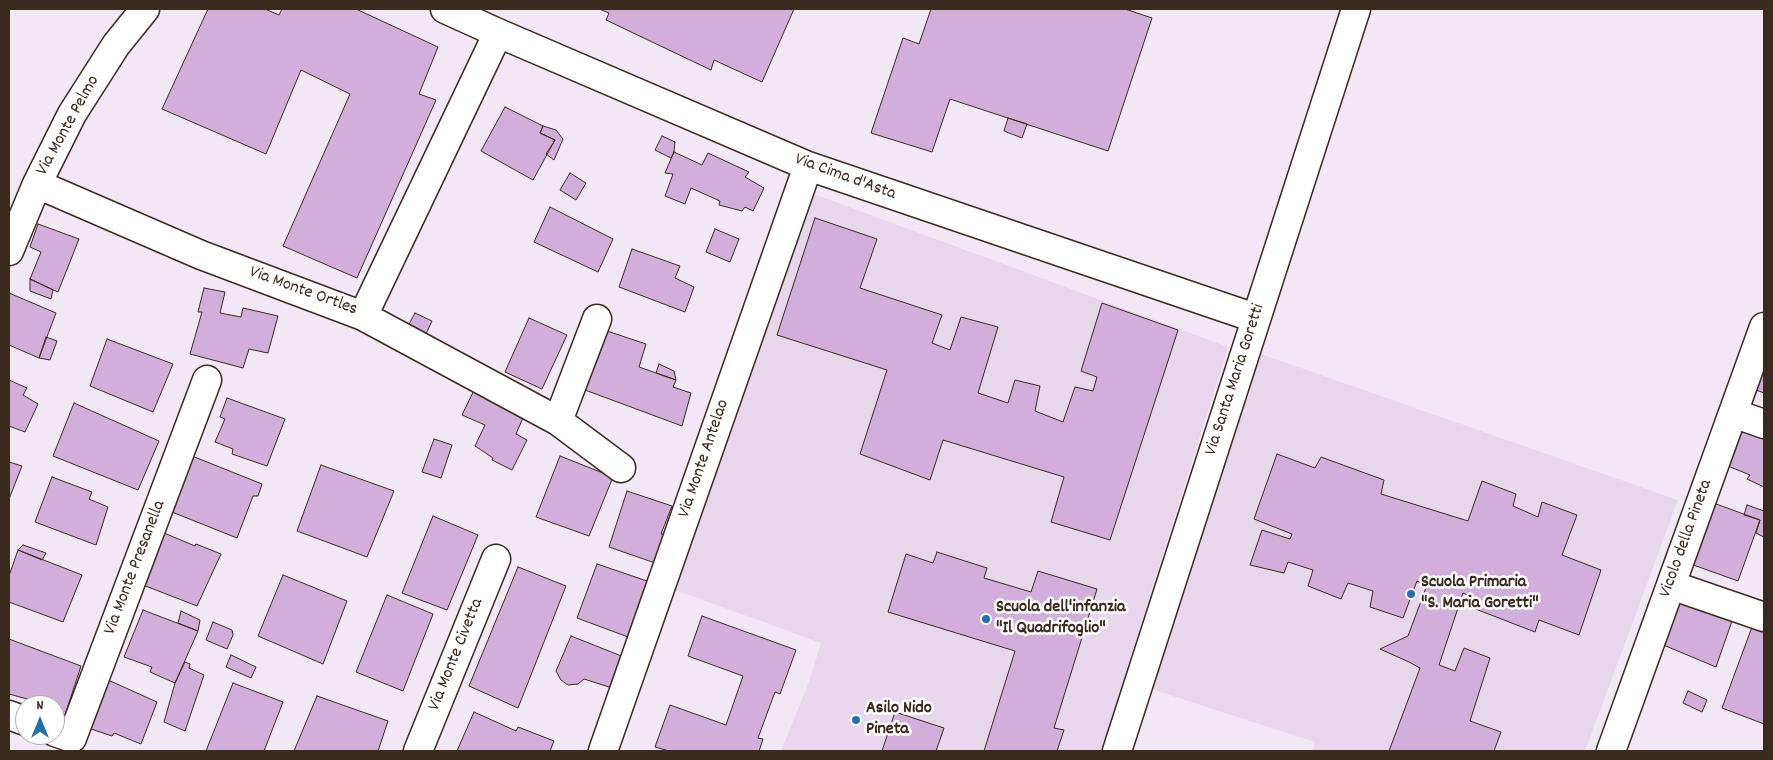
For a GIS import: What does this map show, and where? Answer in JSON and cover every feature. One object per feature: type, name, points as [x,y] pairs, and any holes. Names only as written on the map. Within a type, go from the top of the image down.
[{"type":"street","name":"Via Monte Pelmo","points":[[9,251],[37,184],[72,114],[116,45],[145,9]]},
{"type":"street","name":"Via Cima d'Asta","points":[[445,9],[808,166],[1256,318]]},
{"type":"street","name":"Via Santa Maria Goretti","points":[[1117,751],[1356,9]]},
{"type":"street","name":"Via Monte Ortles","points":[[37,184],[201,255],[363,316],[498,33]]},
{"type":"street","name":"Via Monte Antelao","points":[[603,751],[808,166]]},
{"type":"street","points":[[363,316],[558,421],[621,468]]},
{"type":"street","points":[[558,421],[597,319]]},
{"type":"street","name":"Vicolo della Pineta","points":[[1611,751],[1764,327]]},
{"type":"street","name":"Via Monte Presanella","points":[[65,736],[72,738],[207,380]]},
{"type":"street","points":[[1733,413],[1764,424]]},
{"type":"street","name":"Via Monte Civetta","points":[[418,751],[496,559]]},
{"type":"street","points":[[1671,585],[1764,617]]},
{"type":"shaded area","points":[[811,193],[1228,347],[1101,751],[781,751],[809,682],[821,643],[670,588]]},
{"type":"shaded area","name":"Scuola Primaria \"S. Maria Goretti\"","points":[[1258,353],[1678,500],[1585,751],[1312,751],[1315,742],[1148,688]]},
{"type":"building","points":[[208,9],[265,9],[279,15],[282,9],[356,9],[438,47],[419,94],[436,100],[357,278],[283,246],[350,94],[301,70],[266,154],[162,109]]},
{"type":"building","points":[[599,9],[794,9],[762,82],[714,60],[711,70],[606,20],[609,13]]},
{"type":"building","points":[[931,9],[1125,9],[1152,18],[1108,151],[950,99],[932,152],[871,133],[903,38],[919,44]]},
{"type":"building","points":[[505,107],[543,126],[540,133],[555,140],[533,180],[481,151]]},
{"type":"building","points":[[1008,118],[1027,124],[1022,138],[1004,131]]},
{"type":"building","points":[[543,126],[556,130],[563,139],[554,160],[546,154],[555,140],[540,133]]},
{"type":"building","points":[[662,136],[675,142],[671,158],[655,150]]},
{"type":"building","points":[[674,152],[702,165],[708,153],[749,172],[745,177],[764,188],[753,211],[745,207],[742,211],[719,205],[720,201],[691,188],[685,204],[665,196],[673,174],[665,173]]},
{"type":"building","points":[[570,173],[586,183],[576,200],[560,190]]},
{"type":"building","points":[[550,207],[613,239],[598,272],[534,242]]},
{"type":"building","points":[[815,218],[877,239],[860,288],[942,315],[932,343],[950,350],[961,317],[998,327],[978,393],[1008,403],[1015,380],[1040,386],[1035,411],[1063,422],[1075,387],[1093,391],[1097,377],[1081,371],[1102,303],[1178,330],[1110,540],[1051,522],[1064,477],[943,440],[930,480],[860,454],[887,370],[777,335]]},
{"type":"building","points":[[38,224],[79,239],[58,292],[30,279],[41,252],[30,247]]},
{"type":"building","points":[[715,229],[739,239],[730,262],[706,252]]},
{"type":"building","points":[[632,249],[680,266],[675,278],[694,287],[685,312],[619,287]]},
{"type":"building","points":[[30,279],[53,290],[51,299],[30,291]]},
{"type":"building","points":[[204,288],[225,292],[220,313],[241,317],[243,308],[278,316],[268,353],[249,349],[243,368],[190,354],[202,312],[198,312]]},
{"type":"building","points":[[9,293],[56,313],[39,358],[9,345]]},
{"type":"building","points":[[415,313],[432,321],[425,336],[407,328]]},
{"type":"building","points":[[529,318],[567,335],[542,389],[505,372]]},
{"type":"building","points":[[607,331],[646,344],[639,367],[676,380],[673,387],[691,393],[682,426],[585,390]]},
{"type":"building","points":[[46,337],[57,341],[50,360],[39,358]]},
{"type":"building","points":[[107,339],[173,364],[153,412],[90,386]]},
{"type":"building","points":[[1764,345],[1764,393],[1748,387]]},
{"type":"building","points":[[659,364],[674,371],[676,380],[656,373]]},
{"type":"building","points":[[9,380],[27,388],[23,395],[38,404],[25,432],[9,426]]},
{"type":"building","points":[[476,386],[525,413],[516,434],[527,440],[512,470],[492,460],[493,458],[475,446],[485,425],[462,415]]},
{"type":"building","points":[[227,398],[285,419],[267,466],[232,454],[233,449],[215,442],[225,419],[220,417]]},
{"type":"building","points":[[74,403],[159,441],[138,490],[53,456]]},
{"type":"building","points":[[1737,429],[1761,437],[1764,430],[1764,487],[1747,479],[1750,475],[1723,464]]},
{"type":"building","points":[[434,439],[452,445],[441,478],[422,472]]},
{"type":"building","points":[[1277,454],[1315,468],[1321,457],[1384,480],[1381,494],[1468,521],[1482,481],[1516,494],[1513,506],[1538,517],[1542,502],[1577,515],[1562,555],[1601,570],[1579,635],[1539,620],[1535,632],[1473,608],[1476,599],[1463,593],[1439,665],[1455,671],[1464,648],[1490,658],[1470,721],[1501,732],[1494,751],[1389,751],[1420,668],[1380,649],[1408,636],[1427,585],[1417,581],[1403,618],[1370,607],[1373,591],[1348,583],[1341,599],[1308,586],[1313,570],[1288,562],[1284,573],[1250,565],[1262,530],[1290,539],[1292,534],[1254,519]]},
{"type":"building","points":[[192,456],[262,484],[258,496],[253,496],[237,538],[172,512]]},
{"type":"building","points":[[560,456],[613,477],[589,536],[536,517]]},
{"type":"building","points":[[9,462],[22,466],[9,499]]},
{"type":"building","points":[[321,465],[394,491],[367,557],[297,531]]},
{"type":"building","points":[[52,477],[92,492],[89,499],[108,507],[96,545],[35,522]]},
{"type":"building","points":[[627,491],[672,506],[661,534],[668,536],[658,564],[609,547]]},
{"type":"building","points":[[1708,501],[1760,520],[1738,581],[1685,562]]},
{"type":"building","points":[[1747,505],[1764,511],[1764,537],[1756,533],[1760,520],[1744,515]]},
{"type":"building","points":[[433,516],[478,535],[447,610],[402,593]]},
{"type":"building","points":[[164,533],[221,554],[197,606],[143,585]]},
{"type":"building","points":[[23,545],[46,553],[42,560],[18,550]]},
{"type":"building","points":[[18,550],[82,575],[63,622],[9,602],[9,576]]},
{"type":"building","points":[[937,552],[987,568],[984,578],[1031,592],[1038,571],[1097,589],[1054,728],[1064,730],[1057,751],[984,751],[1015,651],[888,612],[906,554],[933,563]]},
{"type":"building","points":[[597,564],[647,581],[628,637],[577,618]]},
{"type":"building","points":[[518,567],[566,586],[518,708],[469,686]]},
{"type":"building","points":[[283,575],[347,601],[323,664],[258,636]]},
{"type":"building","points":[[387,595],[433,614],[403,691],[356,672]]},
{"type":"building","points":[[1679,599],[1733,618],[1716,667],[1661,644]]},
{"type":"building","points":[[143,610],[198,631],[175,683],[150,672],[152,667],[124,657]]},
{"type":"building","points":[[181,611],[200,620],[198,631],[178,623]]},
{"type":"building","points":[[702,616],[796,650],[780,694],[775,692],[758,738],[763,739],[759,751],[669,751],[655,747],[670,705],[726,725],[743,676],[688,656]]},
{"type":"building","points":[[213,622],[232,630],[233,635],[227,649],[206,640]]},
{"type":"building","points":[[1752,627],[1764,631],[1764,724],[1722,708]]},
{"type":"building","points":[[571,636],[624,657],[612,688],[584,679],[578,684],[568,685],[561,680],[556,671]]},
{"type":"building","points":[[9,639],[81,666],[65,715],[65,695],[15,696],[9,694]]},
{"type":"building","points":[[231,655],[256,667],[251,678],[226,667]]},
{"type":"building","points":[[185,662],[190,664],[189,668],[204,675],[185,731],[164,722],[175,683]]},
{"type":"building","points":[[108,680],[157,702],[141,744],[114,733],[112,736],[91,729]]},
{"type":"building","points":[[233,683],[283,702],[264,751],[206,751]]},
{"type":"building","points":[[1688,691],[1707,700],[1702,712],[1683,703]]},
{"type":"building","points":[[317,696],[388,721],[378,751],[294,751]]},
{"type":"building","points":[[474,712],[516,731],[518,727],[554,741],[550,751],[457,751]]},
{"type":"building","points":[[895,712],[944,728],[936,751],[882,751]]},
{"type":"place","name":"Scuola Primaria \"S. Maria Goretti\"","points":[[1411,594]]},
{"type":"place","name":"Scuola dell'infanzia \"Il Quadrifoglio\"","points":[[986,619]]},
{"type":"place","name":"Asilo Nido Pineta","points":[[856,720]]}]
